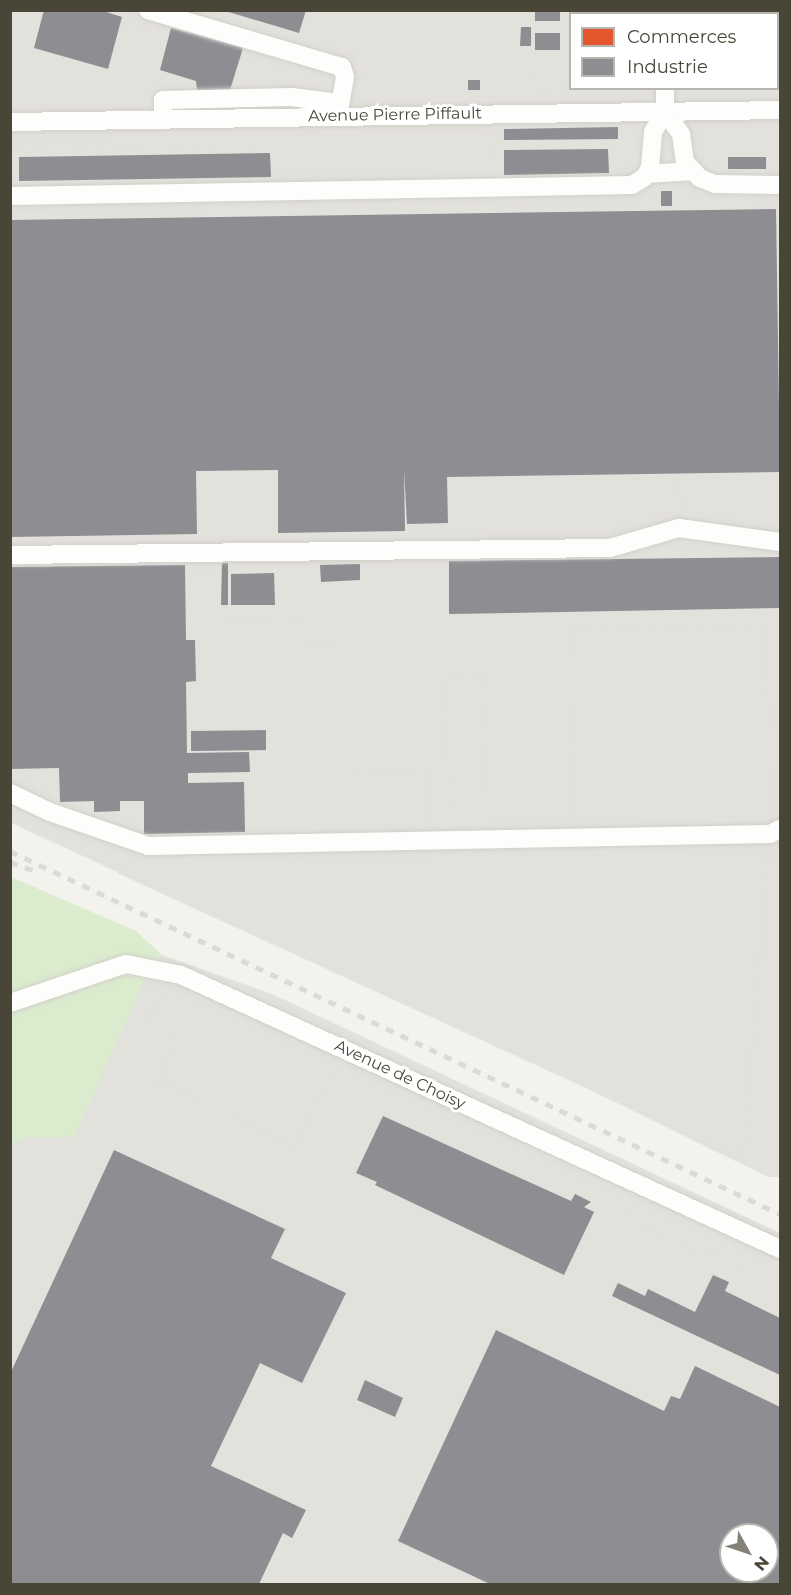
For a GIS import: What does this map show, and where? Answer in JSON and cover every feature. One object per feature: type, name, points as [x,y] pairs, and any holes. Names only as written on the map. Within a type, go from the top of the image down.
[{"type":"street","points":[[148,10],[200,18],[342,67],[345,77],[339,109]]},
{"type":"street","points":[[664,90],[665,112],[681,134],[685,162],[693,171],[715,184],[780,185]]},
{"type":"street","name":"Avenue Pierre Piffault","points":[[10,122],[162,119],[339,109],[665,112],[780,110]]},
{"type":"street","points":[[647,174],[652,132],[665,112]]},
{"type":"street","points":[[10,196],[632,184],[647,174],[693,171]]},
{"type":"street","points":[[10,555],[610,548],[679,528],[780,542]]},
{"type":"street","points":[[10,793],[50,812],[148,846],[770,834],[780,829]]},
{"type":"street","name":"Avenue de Choisy","points":[[10,1004],[126,964],[182,975],[780,1250]]},
{"type":"shaded area","points":[[11,11],[780,11],[780,1177],[768,1177],[570,1080],[11,823]]},
{"type":"shaded area","points":[[532,60],[569,60],[569,90],[632,90],[632,94],[568,96],[566,86],[534,91]]},
{"type":"shaded area","points":[[779,74],[780,93],[709,95],[703,90],[779,90]]},
{"type":"shaded area","points":[[504,129],[504,140],[495,141],[496,179],[273,183],[270,147],[11,151],[10,137]]},
{"type":"shaded area","points":[[661,198],[662,210],[588,211],[588,199]]},
{"type":"shaded area","points":[[174,206],[174,217],[11,220],[11,207]]},
{"type":"shaded area","points":[[780,463],[780,534],[681,519],[679,474],[779,472]]},
{"type":"shaded area","points":[[305,617],[305,642],[339,640],[339,771],[431,772],[432,841],[450,841],[446,678],[485,677],[489,840],[575,838],[572,629],[767,625],[770,834],[743,1160],[117,873],[148,846],[250,844],[250,750],[227,731],[227,618]]},
{"type":"shaded area","points":[[10,923],[162,955],[272,994],[780,1233],[780,1584],[11,1584]]},
{"type":"shaded area","points":[[181,975],[347,1051],[296,1145],[157,1082],[175,1038],[145,1024]]},
{"type":"shaded area","points":[[638,1192],[724,1232],[712,1258],[626,1219]]},
{"type":"shaded area","points":[[753,1237],[780,1249],[780,1318],[733,1296],[741,1279],[735,1276]]},
{"type":"green space","points":[[11,877],[136,931],[162,955],[151,966],[75,1134],[65,1138],[27,1137],[11,1144]]},
{"type":"building: Commerces","points":[[680,10],[780,10],[780,54],[779,12]]},
{"type":"building: Industrie","points":[[44,10],[100,10],[122,17],[108,69],[34,48]]},
{"type":"building: Industrie","points":[[222,10],[306,10],[299,33]]},
{"type":"building: Industrie","points":[[535,10],[560,10],[560,21],[535,21]]},
{"type":"building: Industrie","points":[[589,10],[610,12],[590,12]]},
{"type":"building: Industrie","points":[[521,27],[531,27],[531,46],[520,46]]},
{"type":"building: Industrie","points":[[171,28],[243,48],[230,90],[197,90],[196,81],[160,70]]},
{"type":"building: Industrie","points":[[535,33],[560,33],[560,50],[535,50]]},
{"type":"building: Industrie","points":[[468,80],[480,80],[480,90],[468,90]]},
{"type":"building: Industrie","points":[[618,127],[618,139],[504,140],[504,129]]},
{"type":"building: Industrie","points":[[608,149],[609,173],[504,175],[504,150]]},
{"type":"building: Industrie","points":[[270,153],[271,177],[19,181],[19,157]]},
{"type":"building: Industrie","points":[[728,157],[766,157],[766,169],[728,169]]},
{"type":"building: Industrie","points":[[661,191],[672,191],[672,206],[661,206]]},
{"type":"building: Industrie","points":[[776,209],[780,472],[447,477],[448,523],[407,524],[404,468],[405,531],[278,533],[278,470],[196,471],[197,534],[10,537],[10,220]]},
{"type":"building: Industrie","points":[[780,557],[780,608],[449,614],[449,561]]},
{"type":"building: Industrie","points":[[222,563],[228,563],[228,605],[221,605]]},
{"type":"building: Industrie","points":[[360,564],[360,580],[321,582],[320,565]]},
{"type":"building: Industrie","points":[[185,565],[186,640],[195,640],[196,681],[186,682],[187,753],[249,752],[250,772],[188,773],[188,783],[244,782],[245,832],[144,834],[144,801],[120,801],[120,811],[94,812],[94,801],[60,802],[59,768],[10,769],[10,567]]},
{"type":"building: Industrie","points":[[274,573],[275,605],[231,605],[231,574]]},
{"type":"building: Industrie","points":[[266,730],[266,750],[191,751],[191,731]]},
{"type":"building: Industrie","points":[[383,1116],[571,1201],[575,1194],[591,1202],[584,1207],[594,1212],[564,1275],[375,1185],[377,1182],[356,1173]]},
{"type":"building: Industrie","points":[[114,1150],[285,1229],[271,1258],[346,1293],[302,1383],[260,1363],[211,1466],[306,1510],[292,1538],[283,1533],[259,1584],[10,1584],[10,1374]]},
{"type":"building: Industrie","points":[[713,1275],[729,1282],[725,1291],[780,1318],[780,1375],[612,1296],[618,1283],[645,1296],[648,1289],[695,1312]]},
{"type":"building: Industrie","points":[[496,1330],[664,1411],[671,1396],[680,1399],[695,1366],[780,1407],[780,1584],[490,1584],[398,1541]]},
{"type":"building: Industrie","points":[[365,1380],[403,1398],[395,1417],[357,1400]]},
{"type":"railway","points":[[10,851],[780,1214]]},
{"type":"railway","points":[[10,862],[33,870]]}]
